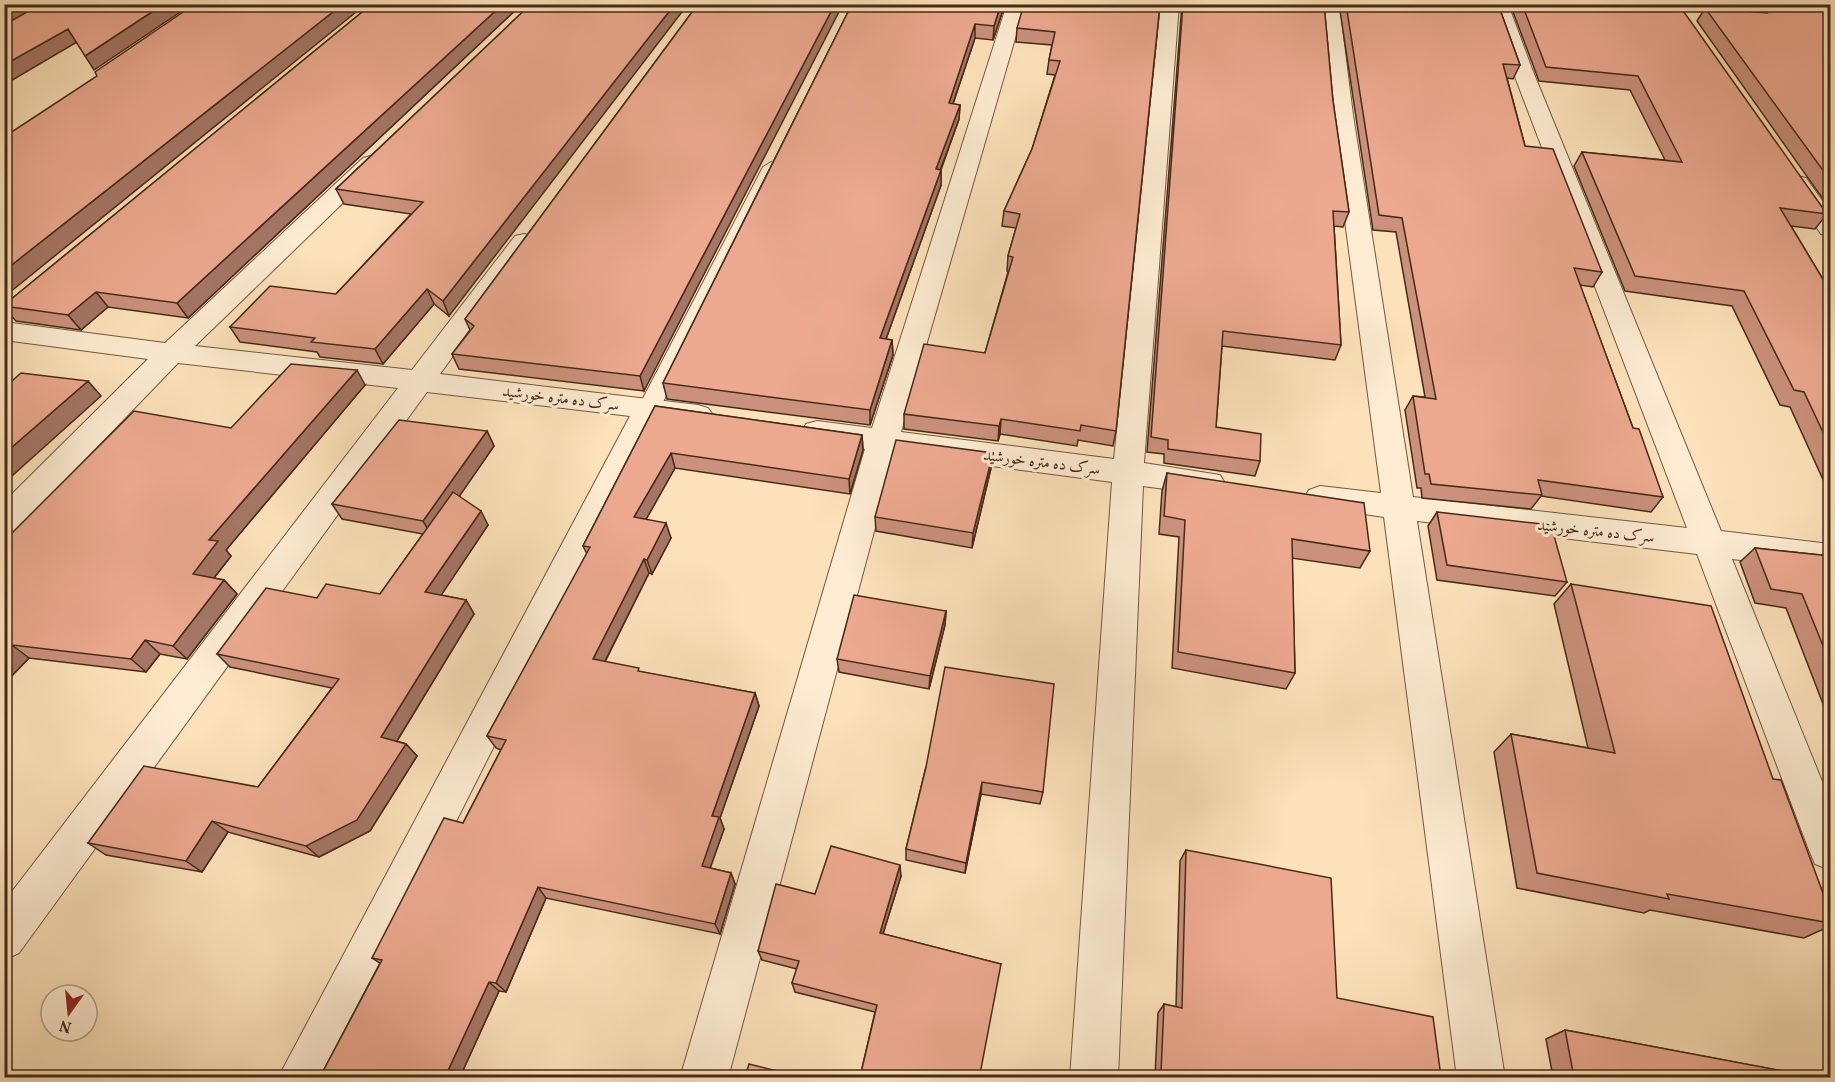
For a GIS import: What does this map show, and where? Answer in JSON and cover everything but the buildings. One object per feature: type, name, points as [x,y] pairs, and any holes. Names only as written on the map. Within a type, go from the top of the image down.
[{"type":"street","points":[[704,1077],[883,441],[1016,4]]},
{"type":"street","points":[[1094,1077],[1128,471],[1170,4]]},
{"type":"street","points":[[1330,4],[1342,115],[1397,509],[1480,1077]]},
{"type":"street","points":[[1499,4],[1707,542],[1830,850]]},
{"type":"street","points":[[4,523],[170,354],[383,151]]},
{"type":"street","points":[[1790,170],[1830,229]]},
{"type":"street","points":[[4,938],[540,220]]},
{"type":"street","name":"سرک ده متره خورشید","points":[[8,317],[170,354],[420,379],[731,420]]},
{"type":"street","points":[[302,1077],[649,408]]},
{"type":"street","name":"سرک ده متره خورشید","points":[[789,428],[1233,486]]},
{"type":"street","name":"سرک ده متره خورشید","points":[[1292,494],[1397,509],[1830,557]]},
{"type":"lane","points":[[649,408],[778,153]]}]
